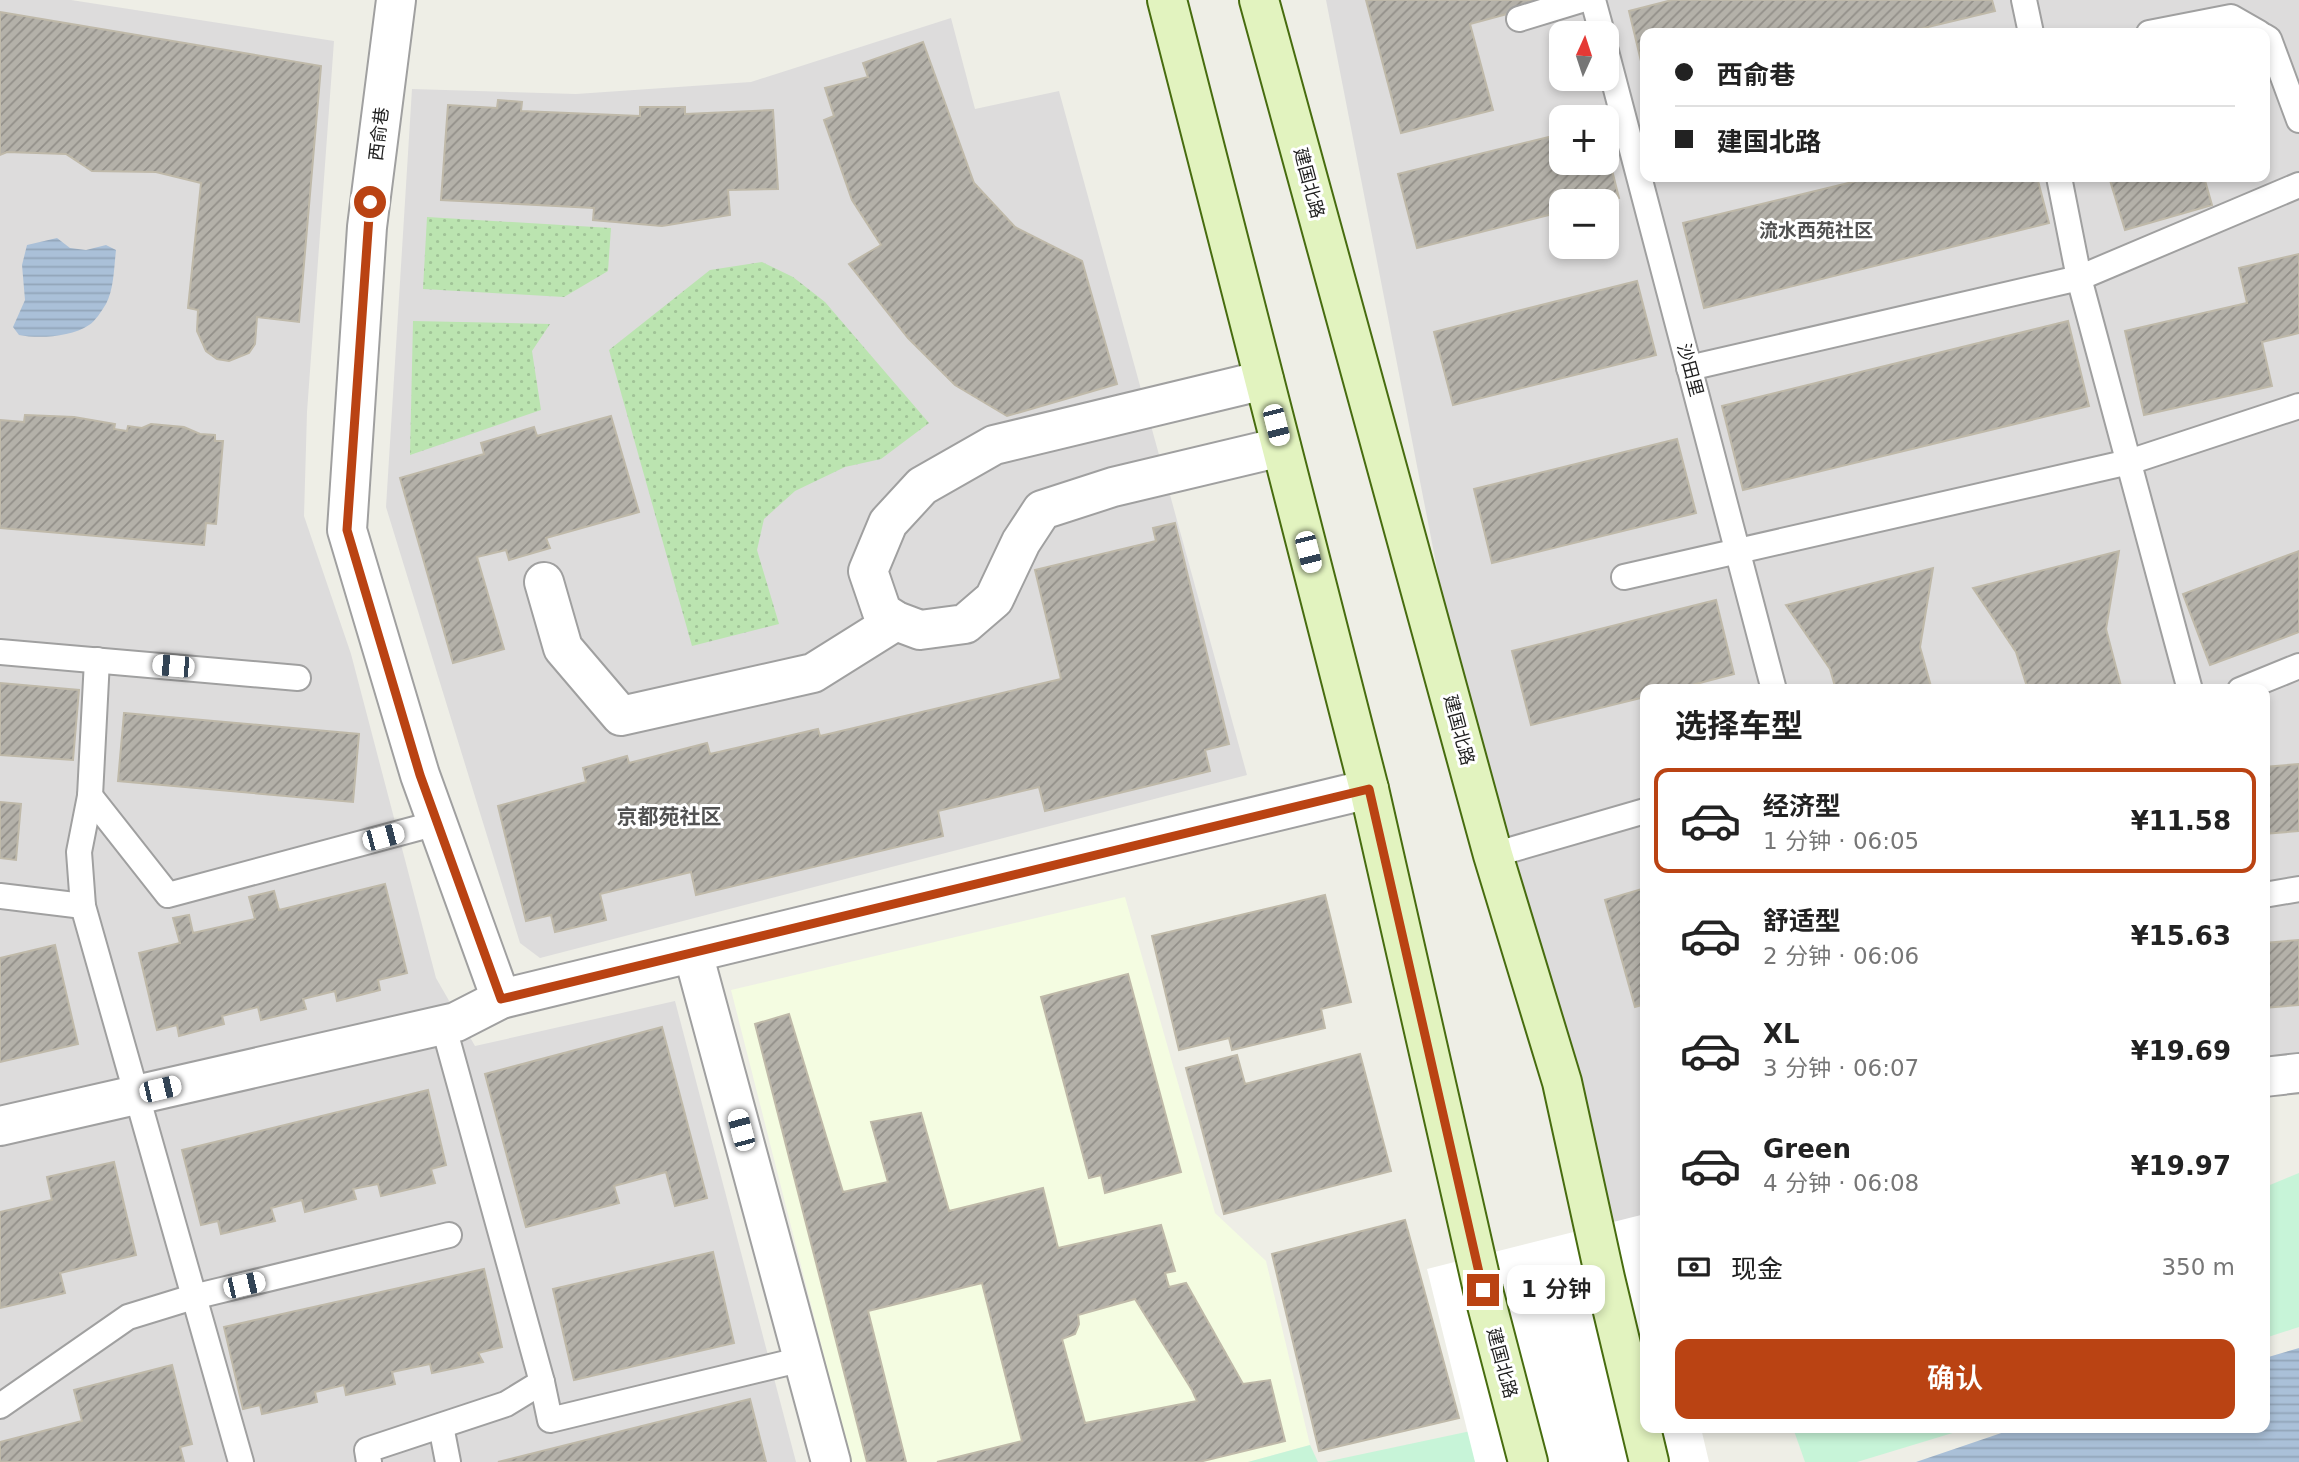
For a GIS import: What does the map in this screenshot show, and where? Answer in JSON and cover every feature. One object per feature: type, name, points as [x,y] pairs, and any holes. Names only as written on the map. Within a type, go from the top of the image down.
[{"type":"main road","name":"建国北路","points":[[1167,0],[1369,789],[1483,1290],[1528,1462]]},
{"type":"main road","name":"建国北路","points":[[1259,0],[1493,855],[1562,1082],[1640,1424]]},
{"type":"main road","name":"建国北路","points":[[1642,1433],[1649,1462]]},
{"type":"street","name":"西俞巷","points":[[396,0],[367,227],[347,530],[420,775],[501,999]]},
{"type":"street","points":[[1264,380],[994,445],[922,486],[888,523],[868,571],[882,612],[919,630],[965,624],[994,599],[1021,542],[1042,510],[1113,486],[1281,447]]},
{"type":"street","points":[[544,582],[563,648],[621,716],[813,673],[896,621]]},
{"type":"street","points":[[0,1126],[456,1022],[501,999],[1369,789]]},
{"type":"street","points":[[693,953],[831,1462]]},
{"type":"street","points":[[2270,1076],[2299,1073]]},
{"type":"lane","points":[[1519,19],[1581,0]]},
{"type":"lane","points":[[1593,0],[1599,21]]},
{"type":"lane","points":[[2024,0],[2030,28]]},
{"type":"lane","points":[[2175,28],[2231,17],[2250,28]]},
{"type":"lane","points":[[2270,41],[2299,120]]},
{"type":"lane","name":"沙田里","points":[[1618,91],[1640,163]]},
{"type":"lane","name":"沙田里","points":[[1645,182],[1689,368],[1772,684]]},
{"type":"lane","points":[[2060,182],[2079,278],[2188,684]]},
{"type":"lane","points":[[1689,368],[2079,278],[2299,185]]},
{"type":"lane","points":[[1624,577],[2129,462],[2299,406]]},
{"type":"lane","points":[[0,652],[298,678]]},
{"type":"lane","points":[[97,660],[90,796],[79,852],[83,906],[241,1462]]},
{"type":"lane","points":[[2255,684],[2299,666]]},
{"type":"lane","points":[[90,796],[168,895],[437,823]]},
{"type":"lane","points":[[1493,855],[1640,812]]},
{"type":"lane","points":[[2270,894],[2299,889]]},
{"type":"lane","points":[[0,896],[83,906]]},
{"type":"lane","points":[[443,1024],[550,1420],[803,1359]]},
{"type":"lane","points":[[0,1406],[128,1317],[193,1297],[449,1236]]},
{"type":"lane","points":[[369,1462],[367,1450],[506,1404],[541,1382]]},
{"type":"lane","points":[[441,1426],[448,1462]]},
{"type":"shaded area","points":[[0,0],[71,0],[334,41],[307,412],[304,516],[351,654],[436,978],[475,1046],[675,1001],[796,1462],[0,1462]]},
{"type":"shaded area","points":[[1326,0],[2299,0],[2299,1073],[2270,1076],[2270,684],[1640,684],[1640,1325],[1493,855]]},
{"type":"shaded area","points":[[951,18],[975,109],[1059,91],[1247,775],[540,958],[520,943],[386,507],[412,89],[576,94],[751,82]]},
{"type":"shaded area","points":[[1125,897],[1215,1213],[1266,1261],[1310,1445],[1248,1462],[851,1462],[731,990]]},
{"type":"shaded area","points":[[2299,1173],[2299,1327],[2270,1336],[2270,1185]]},
{"type":"shaded area","points":[[1640,1395],[1640,1433],[1654,1433],[1708,1462],[1325,1462]]},
{"type":"shaded area","points":[[1795,1433],[1953,1433],[1857,1462],[1805,1462]]},
{"type":"shaded area","points":[[1310,1445],[1318,1462],[1248,1462]]},
{"type":"green space","points":[[427,217],[611,228],[608,271],[564,297],[423,289]]},
{"type":"green space","points":[[762,262],[793,277],[825,302],[929,423],[881,459],[845,467],[795,491],[764,519],[757,550],[779,624],[692,646],[609,350],[710,270]]},
{"type":"green space","points":[[413,321],[550,324],[532,351],[541,410],[410,455]]},
{"type":"water","points":[[57,238],[70,248],[86,250],[106,245],[116,250],[109,298],[96,319],[82,329],[55,336],[19,335],[13,327],[25,300],[22,265],[27,245]]},
{"type":"water","points":[[2299,1348],[2299,1462],[1916,1462],[2001,1433],[2270,1433],[2270,1357]]},
{"type":"pier","points":[[1640,1215],[1640,1433],[1702,1433],[1709,1462],[1475,1462],[1427,1269]]},
{"type":"building","points":[[1366,0],[1560,0],[1470,24],[1493,110],[1401,133]]},
{"type":"building","points":[[1672,0],[1992,0],[1995,11],[1924,28],[1640,28],[1640,57],[1629,11]]},
{"type":"building","points":[[0,12],[321,66],[299,322],[257,317],[255,344],[249,353],[229,361],[217,359],[206,351],[197,331],[198,310],[188,308],[201,183],[156,172],[92,171],[66,154],[7,152],[0,155]]},
{"type":"building","points":[[923,42],[974,183],[1015,227],[1082,261],[1117,384],[1007,416],[955,385],[908,338],[849,264],[881,245],[852,200],[824,120],[834,116],[825,88],[868,77],[863,63]]},
{"type":"building","points":[[498,100],[522,102],[521,111],[640,116],[640,107],[685,107],[685,114],[773,110],[778,189],[728,190],[730,215],[662,226],[593,220],[594,208],[441,200],[448,105],[497,108]]},
{"type":"building","points":[[1549,137],[1549,175],[1613,175],[1617,189],[1549,189],[1549,215],[1417,248],[1398,174]]},
{"type":"building","points":[[1852,182],[2038,182],[2049,223],[1704,308],[1683,223]]},
{"type":"building","points":[[2111,182],[2205,182],[2212,205],[2125,230]]},
{"type":"building","points":[[2299,254],[2299,333],[2262,342],[2272,386],[2144,415],[2125,331],[2247,303],[2239,268]]},
{"type":"building","points":[[1637,281],[1656,355],[1453,405],[1434,332]]},
{"type":"building","points":[[2068,321],[2089,406],[1743,490],[1722,406]]},
{"type":"building","points":[[25,415],[74,417],[115,424],[114,429],[127,431],[128,426],[142,428],[151,424],[184,427],[200,434],[215,435],[215,441],[223,441],[216,524],[206,523],[204,545],[0,528],[0,420],[24,422]]},
{"type":"building","points":[[611,416],[639,512],[546,538],[550,548],[509,560],[506,550],[477,557],[504,649],[453,663],[400,478],[484,454],[481,443],[534,427],[537,436]]},
{"type":"building","points":[[1677,439],[1696,513],[1492,563],[1474,489]]},
{"type":"building","points":[[1175,523],[1229,744],[1205,750],[1210,771],[1045,811],[1039,787],[938,811],[943,836],[696,895],[691,872],[600,894],[606,920],[555,932],[551,915],[526,921],[498,806],[586,782],[583,768],[627,756],[629,763],[707,743],[710,754],[818,729],[820,736],[1061,679],[1035,570],[1156,541],[1153,528]]},
{"type":"building","points":[[2119,551],[2106,629],[2120,684],[2026,684],[2016,652],[1973,588]]},
{"type":"building","points":[[2299,551],[2299,632],[2210,665],[2183,594]]},
{"type":"building","points":[[1933,568],[1920,647],[1930,684],[1834,684],[1830,669],[1786,605]]},
{"type":"building","points":[[1716,600],[1734,674],[1696,684],[1640,684],[1640,698],[1531,725],[1512,651]]},
{"type":"building","points":[[0,683],[79,690],[73,760],[0,755]]},
{"type":"building","points":[[124,713],[359,734],[353,802],[118,781]]},
{"type":"building","points":[[2299,764],[2299,831],[2270,833],[2270,766]]},
{"type":"building","points":[[0,802],[21,804],[16,860],[0,858]]},
{"type":"building","points":[[385,884],[407,973],[378,980],[380,990],[337,1001],[335,991],[303,999],[306,1009],[261,1020],[258,1007],[222,1016],[224,1024],[179,1036],[177,1025],[157,1030],[139,953],[180,943],[173,918],[189,915],[193,933],[255,919],[249,897],[274,891],[279,910]]},
{"type":"building","points":[[1640,890],[1640,1006],[1635,1007],[1605,900]]},
{"type":"building","points":[[1325,895],[1351,1002],[1321,1009],[1325,1028],[1232,1050],[1229,1038],[1179,1050],[1152,936]]},
{"type":"building","points":[[2299,940],[2299,1005],[2270,1007],[2270,942]]},
{"type":"building","points":[[55,945],[78,1044],[0,1062],[0,958]]},
{"type":"building","points":[[1128,974],[1181,1172],[1105,1193],[1101,1175],[1089,1178],[1041,997]]},
{"type":"building","points":[[789,1014],[843,1192],[888,1182],[871,1122],[921,1113],[949,1211],[1043,1188],[1058,1248],[1161,1225],[1175,1271],[1165,1273],[1169,1287],[1186,1283],[1243,1384],[1270,1380],[1285,1441],[1199,1462],[937,1462],[1022,1441],[982,1283],[868,1311],[906,1462],[867,1462],[755,1024]],"holes":[[[1135,1299],[1197,1401],[1085,1423],[1062,1339],[1075,1334],[1079,1324],[1078,1315]]]},
{"type":"building","points":[[662,1027],[707,1198],[675,1206],[666,1172],[614,1186],[619,1203],[526,1227],[485,1074]]},
{"type":"building","points":[[1360,1054],[1391,1171],[1224,1214],[1186,1068],[1237,1055],[1245,1084]]},
{"type":"building","points":[[428,1090],[446,1165],[431,1169],[435,1183],[381,1196],[378,1184],[353,1189],[356,1199],[305,1212],[302,1200],[271,1208],[275,1221],[221,1234],[218,1221],[201,1225],[182,1150]]},
{"type":"building","points":[[114,1162],[136,1255],[60,1273],[65,1293],[0,1308],[0,1212],[52,1200],[47,1177]]},
{"type":"building","points":[[1405,1220],[1459,1418],[1319,1451],[1272,1254]]},
{"type":"building","points":[[713,1252],[734,1343],[574,1380],[553,1289]]},
{"type":"building","points":[[484,1269],[502,1347],[478,1353],[483,1362],[432,1373],[430,1364],[392,1372],[395,1384],[346,1395],[344,1385],[315,1392],[317,1402],[262,1414],[260,1405],[243,1409],[224,1327]]},
{"type":"building","points":[[172,1365],[192,1444],[180,1447],[184,1462],[0,1462],[0,1442],[82,1421],[74,1390]]},
{"type":"building","points":[[750,1399],[766,1462],[498,1462]]},
{"type":"district","name":"流水西苑社区","points":[[1816,230]]},
{"type":"district","name":"京都苑社区","points":[[669,817]]},
{"type":"route","points":[[370,202],[347,530],[420,775],[501,999],[1369,789],[1483,1290]]}]
